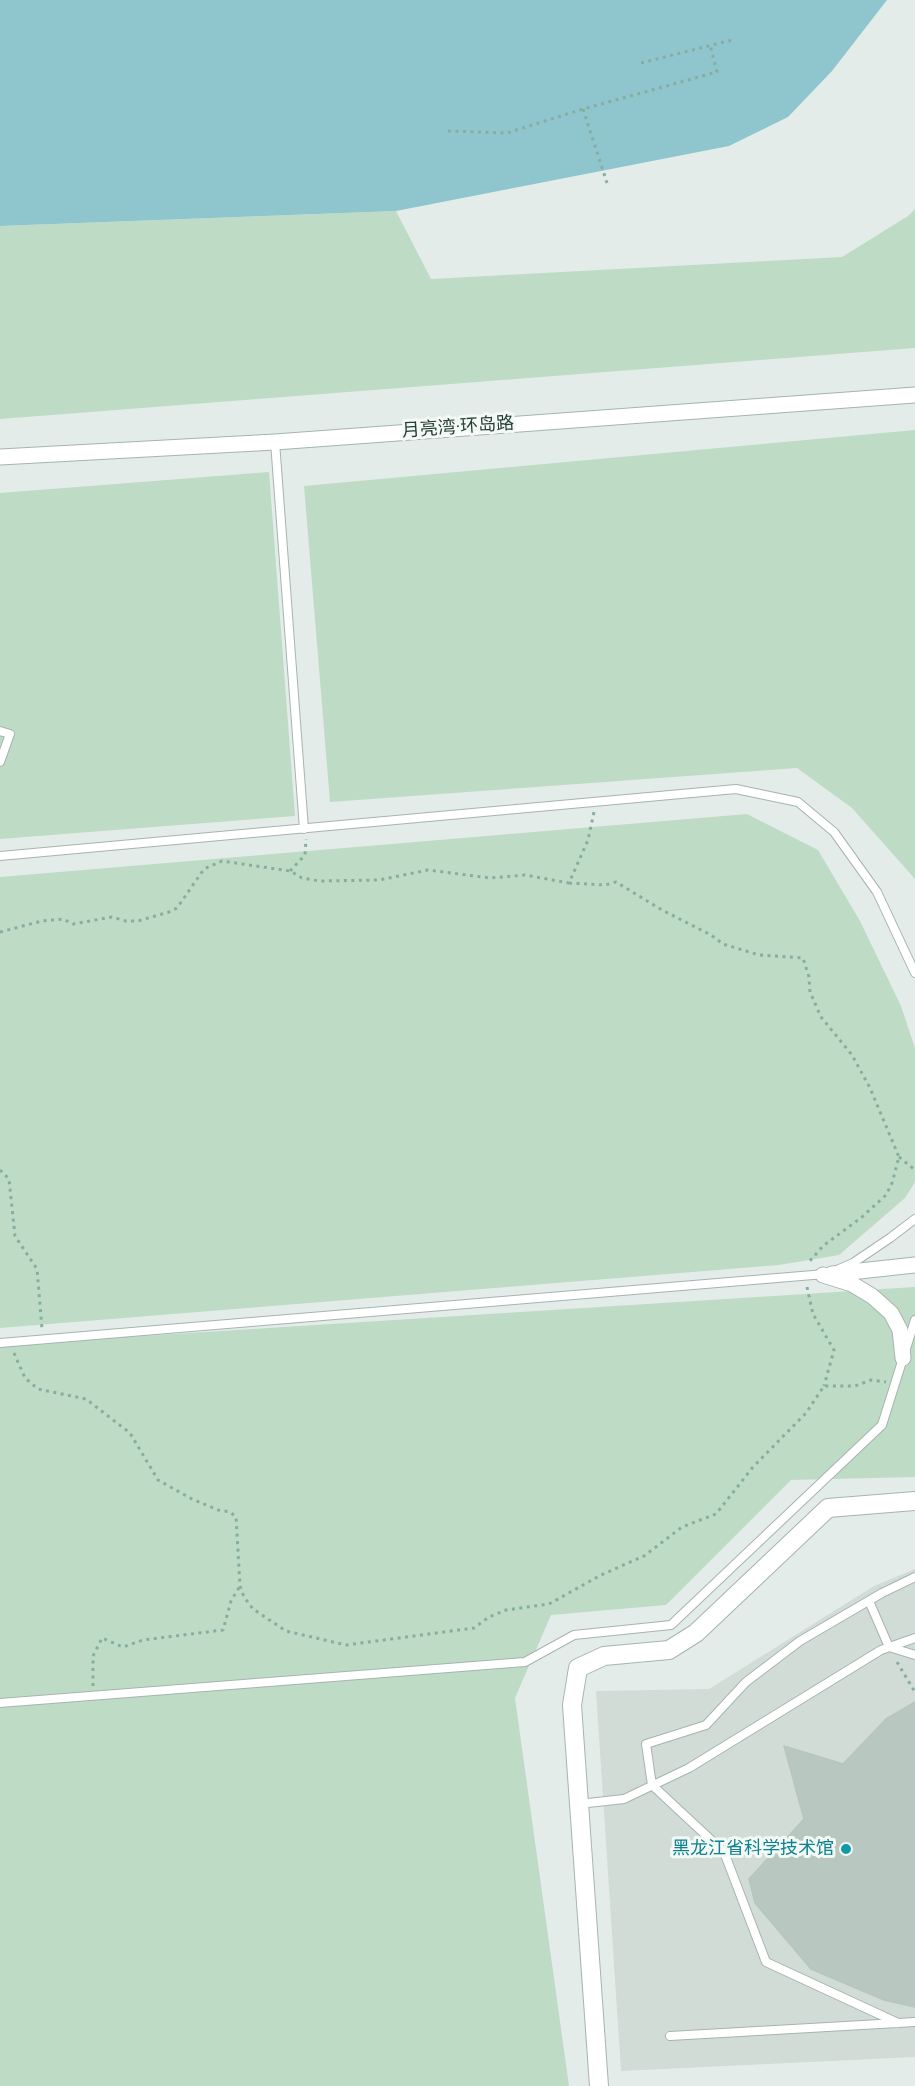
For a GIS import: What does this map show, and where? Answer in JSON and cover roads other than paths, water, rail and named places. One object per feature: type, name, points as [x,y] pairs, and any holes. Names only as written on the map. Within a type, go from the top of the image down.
[{"type":"street","name":"月亮湾·环岛路","points":[[0,457],[275,442],[915,395]]},
{"type":"street","points":[[823,1275],[915,1265]]},
{"type":"street","points":[[823,1275],[852,1284],[872,1296],[891,1313],[900,1330],[903,1358]]},
{"type":"street","points":[[599,2086],[572,1706],[578,1668],[604,1656],[669,1650],[696,1633],[828,1508],[915,1501]]},
{"type":"lane","points":[[275,442],[304,829]]},
{"type":"lane","points":[[0,731],[10,734],[0,762]]},
{"type":"lane","points":[[0,856],[736,789],[798,802],[834,831],[877,892],[915,973]]},
{"type":"lane","points":[[0,1343],[823,1275],[853,1263],[915,1219]]},
{"type":"lane","points":[[0,1703],[525,1662],[573,1635],[671,1625],[882,1425],[915,1320]]},
{"type":"lane","points":[[898,2024],[766,1962],[724,1852],[652,1785],[646,1744],[706,1725],[746,1682],[800,1641],[868,1601],[915,1577]]},
{"type":"lane","points":[[868,1601],[889,1647],[915,1655]]},
{"type":"lane","points":[[579,1804],[624,1799],[689,1768],[881,1650],[915,1638]]},
{"type":"lane","points":[[670,2036],[915,2022]]},
{"type":"water","points":[[0,0],[887,0],[832,71],[788,117],[729,146],[396,211],[0,226]]},
{"type":"place","name":"黑龙江省科学技术馆","points":[[846,1849]]}]
